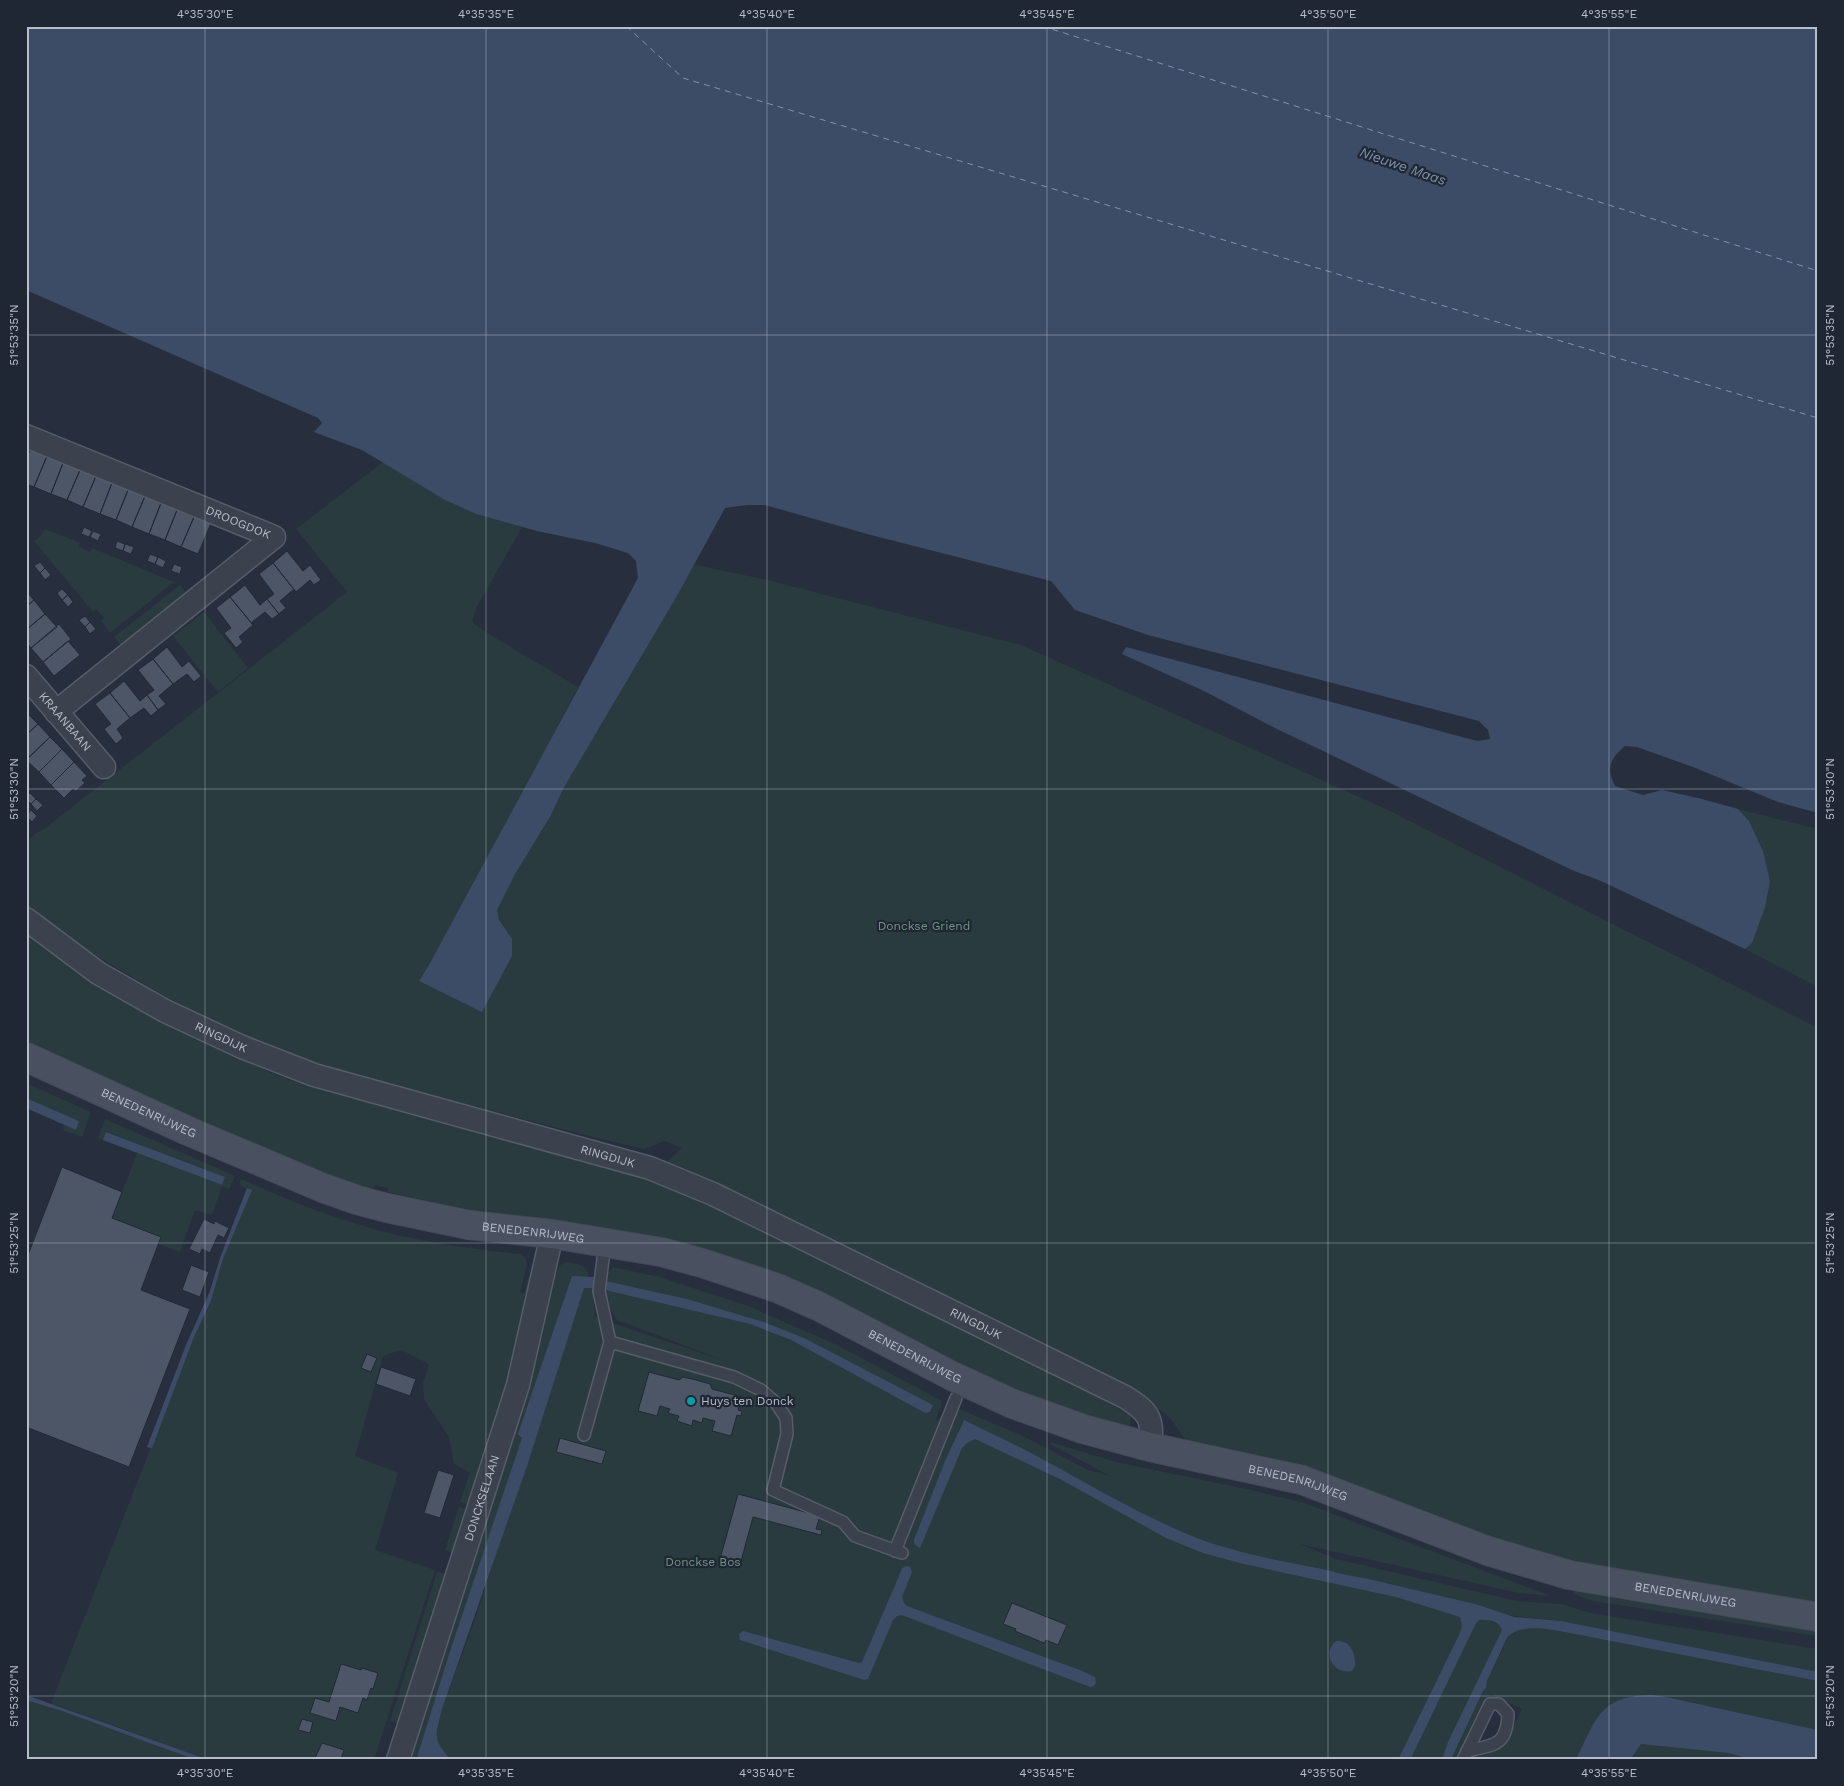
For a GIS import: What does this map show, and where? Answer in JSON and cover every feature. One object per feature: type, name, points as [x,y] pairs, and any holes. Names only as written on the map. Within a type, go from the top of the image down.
[{"type":"street","name":"DROOGDOK","points":[[26,436],[274,537],[56,712]]},
{"type":"street","name":"KRAANBAAN","points":[[26,676],[104,767]]},
{"type":"street","name":"RINGDIJK","points":[[26,920],[98,973],[165,1011],[242,1047],[314,1075],[650,1168],[713,1194],[1125,1397],[1142,1408],[1150,1419],[1152,1432],[1150,1447]]},
{"type":"street","name":"BENEDENRIJWEG","points":[[26,1057],[188,1131],[323,1188],[357,1200],[469,1225],[605,1241],[661,1252],[702,1262],[777,1288],[820,1307],[952,1376],[1013,1404],[1084,1429],[1150,1447],[1302,1480],[1488,1551],[1569,1575],[1818,1617]]},
{"type":"street","name":"DONCKSELAAN","points":[[398,1760],[518,1385],[552,1234]]},
{"type":"lane","points":[[584,1435],[610,1342],[599,1291],[605,1241]]},
{"type":"lane","points":[[610,1342],[734,1378],[761,1390],[776,1403],[786,1418],[787,1434],[773,1490],[843,1522],[855,1536],[899,1552],[956,1398]]},
{"type":"green space","name":"Donckse Griend","points":[[383,462],[445,500],[476,514],[522,527],[476,608],[472,622],[487,633],[578,687],[519,802],[419,981],[437,989],[686,563],[763,579],[1021,645],[1386,809],[1818,1028],[1818,1607],[1578,1569],[1198,1449],[1184,1438],[1171,1419],[1162,1411],[1127,1390],[941,1293],[714,1181],[667,1162],[682,1148],[664,1141],[644,1149],[367,1079],[317,1064],[238,1034],[181,1006],[95,955],[51,925],[26,905],[26,843],[36,833],[44,829],[347,592],[296,529]]},
{"type":"green space","points":[[45,529],[80,543],[79,547],[90,552],[92,548],[174,582],[110,633],[101,621],[104,618],[96,609],[93,612],[34,541],[40,537]]},
{"type":"green space","points":[[180,585],[190,597],[124,649],[114,637]]},
{"type":"green space","points":[[204,612],[248,668],[218,692],[173,636]]},
{"type":"green space","points":[[1738,809],[1818,829],[1818,987],[1745,949],[1752,943],[1770,881],[1763,851],[1749,821]]},
{"type":"green space","points":[[26,931],[230,1053],[271,1073],[306,1086],[352,1099],[396,1107],[636,1173],[689,1194],[1065,1379],[1131,1416],[1130,1424],[1121,1432],[1022,1401],[766,1269],[723,1257],[452,1213],[453,1207],[388,1192],[388,1188],[375,1185],[373,1188],[359,1185],[358,1190],[26,1047]]},
{"type":"green space","points":[[26,1083],[91,1112],[82,1137],[63,1130],[64,1125],[76,1129],[79,1121],[26,1098]]},
{"type":"green space","points":[[105,1119],[235,1176],[229,1189],[222,1186],[212,1215],[195,1210],[180,1252],[158,1244],[161,1237],[112,1218],[137,1153],[222,1185],[225,1177],[107,1132],[103,1140],[98,1138]]},
{"type":"green space","name":"Donckse Bos","points":[[241,1179],[318,1211],[365,1227],[409,1238],[453,1246],[520,1254],[525,1257],[527,1264],[520,1292],[524,1294],[531,1269],[557,1274],[559,1266],[565,1262],[577,1264],[587,1270],[588,1277],[572,1276],[584,1287],[593,1288],[595,1317],[728,1362],[617,1320],[603,1297],[605,1290],[750,1324],[791,1340],[925,1413],[930,1412],[933,1407],[804,1338],[764,1322],[687,1299],[606,1281],[608,1272],[613,1267],[659,1277],[748,1306],[837,1345],[942,1401],[936,1419],[950,1427],[957,1408],[1023,1436],[1088,1470],[1110,1476],[1050,1444],[1050,1442],[1116,1462],[1304,1503],[1551,1596],[1519,1593],[1300,1544],[1336,1559],[1517,1601],[1562,1604],[1590,1613],[1818,1649],[1818,1672],[1561,1621],[1507,1615],[1489,1621],[1505,1627],[1442,1760],[429,1760],[433,1757],[437,1742],[436,1736],[442,1709],[473,1625],[503,1533],[505,1491],[451,1648],[416,1760],[410,1760],[472,1506],[460,1502],[470,1473],[454,1464],[449,1437],[424,1399],[423,1383],[429,1364],[401,1350],[383,1356],[355,1456],[398,1473],[375,1550],[435,1570],[374,1760],[209,1760],[51,1703],[194,1337],[211,1301],[223,1259],[251,1190],[239,1185]],"holes":[[[964,1420],[1030,1453],[957,1432]]]},
{"type":"green space","points":[[459,1507],[470,1510],[455,1554],[445,1550]]},
{"type":"green space","points":[[437,1572],[446,1574],[402,1725],[390,1721]]},
{"type":"green space","points":[[1574,1585],[1818,1625],[1818,1636],[1593,1601],[1574,1594]]},
{"type":"green space","points":[[1537,1628],[1818,1681],[1818,1730],[1671,1698],[1633,1697],[1620,1700],[1609,1706],[1592,1728],[1576,1760],[1467,1760],[1468,1757],[1505,1745],[1522,1709],[1490,1694],[1458,1760],[1448,1760],[1486,1688],[1487,1681],[1510,1634],[1516,1630]]},
{"type":"green space","points":[[26,1700],[62,1711],[196,1760],[26,1760]]},
{"type":"green space","points":[[1641,1744],[1730,1753],[1753,1760],[1630,1760]]},
{"type":"water","name":"Nieuwe Maas","points":[[26,26],[1818,26],[1818,813],[1778,802],[1693,767],[1637,747],[1625,746],[1613,759],[1610,768],[1615,786],[1643,795],[1662,790],[1702,799],[1738,809],[1749,821],[1763,851],[1770,881],[1765,907],[1752,943],[1745,949],[1601,881],[1572,870],[1277,729],[1204,691],[1122,654],[1126,647],[1477,741],[1490,739],[1488,730],[1479,721],[1148,635],[1075,610],[1051,581],[871,535],[765,505],[725,508],[678,594],[563,789],[551,815],[515,874],[497,910],[499,920],[512,939],[512,956],[482,1012],[419,981],[638,578],[636,561],[628,553],[595,543],[537,531],[476,514],[445,500],[362,450],[314,432],[322,423],[318,418],[26,290]]},
{"type":"water","points":[[26,1098],[79,1121],[76,1130],[26,1108]]},
{"type":"water","points":[[106,1132],[225,1177],[222,1185],[103,1140]]},
{"type":"water","points":[[247,1188],[252,1190],[223,1259],[211,1301],[194,1337],[152,1448],[147,1447],[186,1345],[210,1291],[220,1258]]},
{"type":"water","points":[[572,1276],[594,1277],[593,1288],[584,1288],[527,1466],[442,1709],[437,1736],[440,1746],[451,1760],[436,1760],[432,1757],[429,1760],[416,1760],[451,1648],[522,1438],[518,1434]]},
{"type":"water","points":[[606,1281],[687,1299],[764,1322],[804,1338],[933,1405],[930,1412],[925,1413],[791,1340],[750,1324],[605,1290]]},
{"type":"water","points":[[964,1420],[1033,1454],[1150,1517],[1187,1534],[1233,1550],[1475,1604],[1514,1617],[1561,1621],[1818,1672],[1818,1681],[1554,1630],[1522,1629],[1507,1638],[1487,1681],[1486,1688],[1452,1757],[1448,1760],[1442,1760],[1448,1742],[1502,1630],[1493,1621],[1479,1620],[1410,1760],[1398,1760],[1459,1635],[1462,1626],[1460,1617],[1396,1597],[1244,1564],[1203,1553],[1166,1538],[1062,1480],[975,1439],[962,1448],[920,1548],[914,1544],[914,1540],[945,1461]]},
{"type":"water","points":[[910,1567],[912,1572],[902,1597],[907,1606],[1082,1671],[1095,1677],[1096,1683],[1090,1687],[902,1615],[897,1616],[893,1620],[868,1679],[864,1680],[740,1640],[739,1634],[743,1631],[859,1663],[862,1662],[902,1568]]},
{"type":"water","points":[[1336,1641],[1341,1641],[1351,1648],[1355,1661],[1352,1671],[1340,1670],[1332,1662],[1330,1652]]},
{"type":"water","points":[[26,1695],[209,1760],[196,1760],[62,1711],[26,1700]]},
{"type":"water","points":[[1653,1695],[1818,1730],[1818,1760],[1753,1760],[1729,1753],[1641,1744],[1630,1760],[1576,1760],[1595,1721],[1611,1704],[1636,1696]]},
{"type":"building","points":[[30,450],[47,456],[34,487],[26,484],[26,458]]},
{"type":"building","points":[[47,456],[63,463],[51,494],[34,487]]},
{"type":"building","points":[[63,463],[80,470],[67,500],[51,494]]},
{"type":"building","points":[[80,470],[96,476],[83,507],[67,500]]},
{"type":"building","points":[[96,476],[112,483],[100,514],[83,507]]},
{"type":"building","points":[[112,483],[128,490],[116,520],[100,514]]},
{"type":"building","points":[[128,490],[145,496],[132,527],[116,520]]},
{"type":"building","points":[[145,496],[161,503],[149,534],[132,527]]},
{"type":"building","points":[[161,503],[177,510],[165,540],[149,534]]},
{"type":"building","points":[[177,510],[194,517],[181,547],[165,540]]},
{"type":"building","points":[[194,517],[211,523],[198,554],[181,547]]},
{"type":"building","points":[[84,527],[92,531],[89,537],[81,534]]},
{"type":"building","points":[[93,531],[101,534],[98,541],[90,537]]},
{"type":"building","points":[[117,541],[125,544],[123,551],[115,548]]},
{"type":"building","points":[[125,544],[134,547],[131,554],[123,551]]},
{"type":"building","points":[[287,551],[303,571],[310,565],[321,580],[314,585],[310,580],[296,592],[273,563]]},
{"type":"building","points":[[150,554],[158,557],[155,564],[147,561]]},
{"type":"building","points":[[158,557],[166,561],[163,568],[155,564]]},
{"type":"building","points":[[40,562],[45,568],[40,573],[34,566]]},
{"type":"building","points":[[273,563],[296,592],[293,590],[280,601],[286,608],[279,614],[267,599],[274,594],[259,574]]},
{"type":"building","points":[[174,564],[182,567],[180,574],[171,571]]},
{"type":"building","points":[[45,568],[51,575],[45,580],[40,573]]},
{"type":"building","points":[[245,585],[260,605],[267,599],[279,614],[272,619],[265,612],[252,622],[253,625],[230,597]]},
{"type":"building","points":[[62,589],[68,595],[62,600],[57,593]]},
{"type":"building","points":[[26,591],[34,600],[26,607]]},
{"type":"building","points":[[68,595],[73,602],[68,607],[62,600]]},
{"type":"building","points":[[230,597],[253,625],[239,637],[243,642],[236,648],[224,633],[231,628],[216,608]]},
{"type":"building","points":[[34,600],[45,614],[26,630],[26,607]]},
{"type":"building","points":[[45,614],[57,627],[31,648],[26,642],[26,630]]},
{"type":"building","points":[[85,616],[90,622],[85,627],[79,620]]},
{"type":"building","points":[[90,622],[96,629],[90,634],[85,627]]},
{"type":"building","points":[[59,624],[71,639],[43,662],[31,648]]},
{"type":"building","points":[[68,641],[80,655],[54,676],[43,662]]},
{"type":"building","points":[[167,647],[182,667],[189,661],[201,676],[194,682],[187,674],[173,684],[153,659]]},
{"type":"building","points":[[153,659],[173,684],[159,696],[166,704],[158,710],[147,695],[154,690],[138,670]]},
{"type":"building","points":[[124,681],[140,701],[147,695],[158,710],[151,716],[144,708],[130,718],[110,693]]},
{"type":"building","points":[[110,693],[130,718],[117,729],[123,738],[116,744],[104,729],[111,724],[95,704]]},
{"type":"building","points":[[26,712],[38,724],[26,735]]},
{"type":"building","points":[[38,724],[50,737],[26,760],[26,735]]},
{"type":"building","points":[[50,737],[62,749],[39,772],[26,760]]},
{"type":"building","points":[[62,749],[74,762],[51,785],[39,772]]},
{"type":"building","points":[[74,762],[87,776],[82,780],[85,783],[76,791],[73,789],[64,798],[51,785]]},
{"type":"building","points":[[30,793],[36,799],[31,804],[26,799]]},
{"type":"building","points":[[36,799],[43,805],[37,811],[31,804]]},
{"type":"building","points":[[31,810],[37,816],[32,822],[26,816]]},
{"type":"building","points":[[62,1167],[122,1192],[112,1218],[161,1237],[141,1290],[190,1309],[129,1467],[26,1427],[26,1260]]},
{"type":"building","points":[[204,1219],[214,1224],[215,1221],[229,1228],[224,1238],[218,1235],[210,1253],[202,1249],[200,1254],[189,1249]]},
{"type":"building","points":[[191,1265],[209,1272],[200,1297],[182,1290]]},
{"type":"building","points":[[367,1354],[377,1358],[371,1372],[361,1368]]},
{"type":"building","points":[[381,1367],[416,1379],[410,1396],[376,1384]]},
{"type":"building","name":"Huys ten Donck","points":[[649,1372],[679,1380],[683,1377],[696,1380],[710,1384],[712,1389],[742,1397],[738,1410],[742,1411],[741,1416],[737,1415],[731,1436],[712,1431],[715,1421],[703,1418],[702,1423],[693,1420],[692,1426],[677,1421],[679,1416],[668,1413],[670,1409],[660,1406],[657,1416],[638,1411]]},
{"type":"building","points":[[560,1438],[606,1451],[602,1464],[556,1452]]},
{"type":"building","points":[[438,1470],[454,1475],[440,1518],[424,1513]]},
{"type":"building","points":[[738,1494],[820,1516],[816,1529],[822,1530],[821,1535],[753,1517],[740,1565],[720,1559]]},
{"type":"building","points":[[1012,1603],[1067,1625],[1058,1645],[1046,1640],[1044,1643],[1003,1624]]},
{"type":"building","points":[[341,1664],[378,1673],[367,1700],[363,1698],[358,1713],[340,1707],[336,1721],[310,1713],[315,1698],[329,1702]]},
{"type":"building","points":[[302,1719],[313,1722],[310,1733],[298,1730]]},
{"type":"building","points":[[322,1743],[344,1750],[342,1760],[314,1760]]},
{"type":"ferry route","points":[[626,26],[683,78],[1818,418]]},
{"type":"ferry route","points":[[1042,26],[1818,271]]},
{"type":"place","name":"Huys ten Donck","points":[[691,1401]]}]
